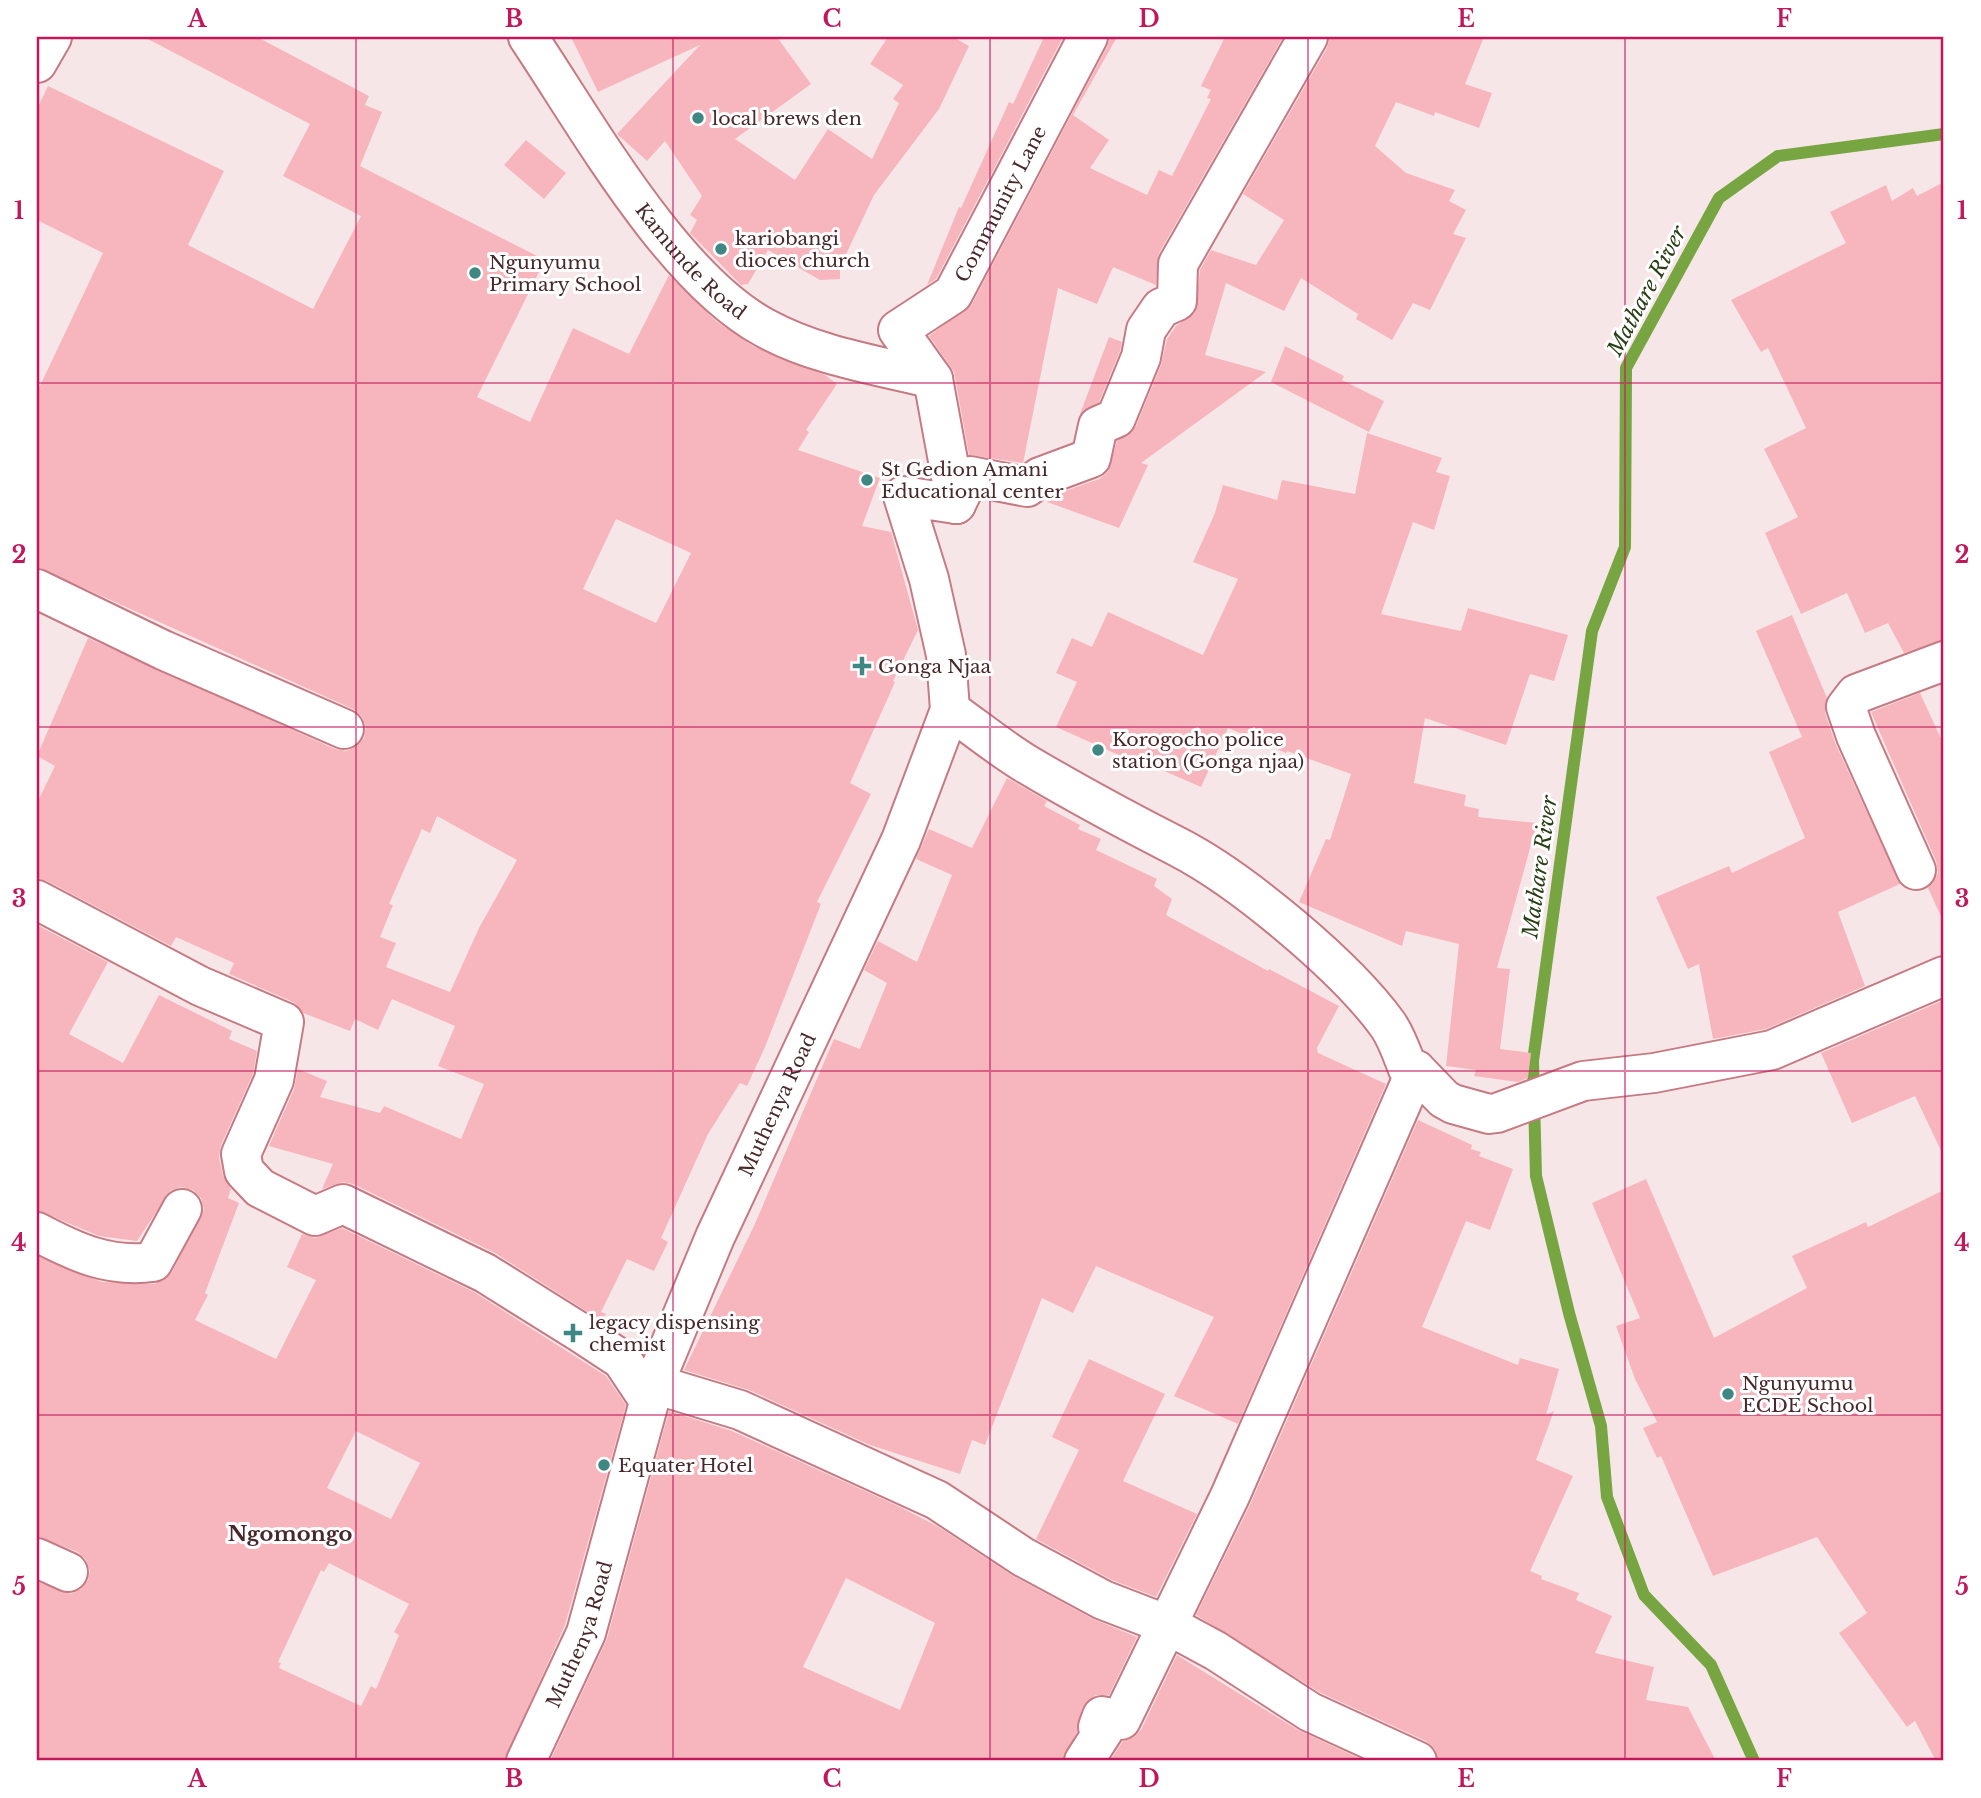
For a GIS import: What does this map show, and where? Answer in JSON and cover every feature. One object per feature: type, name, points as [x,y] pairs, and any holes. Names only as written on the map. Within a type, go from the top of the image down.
[{"type":"street","points":[[37,63],[52,37]]},
{"type":"street","name":"Kamunde Road","points":[[528,37],[650,217],[691,268],[728,303],[764,328],[812,349],[933,379]]},
{"type":"street","name":"Community Lane","points":[[956,504],[933,379],[898,330],[953,294],[1088,37]]},
{"type":"street","points":[[956,504],[970,476],[1027,487],[1040,477],[1091,458],[1098,426],[1116,418],[1127,394],[1141,357],[1146,330],[1161,308],[1177,301],[1178,264],[1308,37]]},
{"type":"street","name":"Muthenya Road","points":[[526,1761],[586,1633],[651,1392],[715,1237],[901,841],[950,710],[946,655],[932,592],[903,496],[956,504]]},
{"type":"street","points":[[37,589],[163,650],[344,729]]},
{"type":"street","points":[[1916,870],[1856,736],[1846,706],[1856,694],[1944,661]]},
{"type":"street","points":[[950,710],[1025,763],[1146,833],[1179,847],[1233,883],[1316,948],[1388,1026],[1408,1069],[1416,1070],[1444,1099],[1489,1114],[1583,1080],[1654,1073],[1772,1050],[1944,976]]},
{"type":"street","points":[[37,900],[200,986],[284,1022],[274,1080],[241,1154],[244,1171],[260,1188],[315,1216],[343,1204],[485,1273],[622,1360],[651,1392],[740,1410],[937,1500],[1023,1557],[1103,1601],[1168,1625],[1216,1651],[1310,1712],[1417,1761]]},
{"type":"street","points":[[1084,1761],[1104,1730],[1098,1727],[1102,1716],[1121,1720],[1230,1496],[1416,1070]]},
{"type":"street","points":[[37,1232],[82,1255],[128,1265],[153,1262],[182,1209]]},
{"type":"building","points":[[144,37],[257,37],[369,96],[365,105],[382,112],[360,166],[545,260],[477,397],[530,422],[573,328],[629,354],[669,275],[716,321],[753,346],[825,375],[837,384],[806,430],[809,432],[798,450],[880,478],[862,526],[891,532],[918,630],[893,681],[895,682],[850,783],[871,794],[817,902],[821,904],[765,1047],[747,1086],[740,1083],[708,1134],[661,1238],[668,1242],[654,1271],[627,1259],[601,1312],[606,1314],[602,1321],[495,1253],[353,1184],[343,1182],[322,1189],[333,1164],[269,1146],[294,1089],[298,1069],[327,1081],[320,1097],[380,1113],[384,1106],[461,1139],[484,1084],[438,1066],[455,1026],[392,999],[378,1030],[355,1019],[350,1031],[303,1013],[293,1002],[229,974],[234,963],[176,937],[171,946],[37,878],[37,803],[55,766],[37,756],[88,638],[335,749],[346,751],[356,747],[364,738],[366,727],[362,717],[353,709],[37,567],[37,392],[103,253],[37,220],[37,109],[48,86],[224,171],[188,245],[313,309],[361,216],[283,176],[310,124]],"holes":[[[616,519],[691,553],[656,623],[583,589]],[[437,816],[517,860],[479,928],[450,992],[386,967],[396,943],[380,937],[393,905],[389,904],[422,829],[430,833]]]},
{"type":"building","points":[[571,37],[777,37],[811,84],[735,139],[795,180],[828,129],[872,159],[899,103],[893,99],[903,85],[870,64],[888,37],[953,37],[969,46],[939,109],[874,195],[840,267],[840,279],[820,280],[768,250],[748,284],[741,285],[690,233],[697,220],[690,215],[702,196],[665,141],[647,161],[617,134],[700,45],[598,92]]},
{"type":"building","points":[[1044,37],[1063,37],[936,279],[927,285],[959,207],[961,208],[1009,102],[1013,104]]},
{"type":"building","points":[[1110,37],[1117,37],[1073,115],[1109,140],[1090,168],[1147,195],[1159,170],[1172,176],[1211,99],[1207,98],[1211,90],[1201,86],[1225,37],[1283,37],[1159,253],[1156,285],[1113,267],[1097,304],[1058,288],[1023,463],[969,455],[954,372],[929,336],[972,304]]},
{"type":"building","points":[[1330,37],[1484,37],[1465,84],[1492,93],[1479,128],[1435,112],[1434,116],[1396,102],[1375,146],[1406,173],[1455,190],[1449,201],[1466,210],[1453,234],[1466,238],[1430,310],[1413,303],[1392,340],[1356,319],[1358,314],[1301,278],[1284,311],[1226,283],[1205,355],[1266,372],[1141,463],[1148,465],[1119,528],[1047,502],[1051,496],[1099,479],[1108,472],[1117,441],[1136,426],[1161,365],[1167,339],[1176,326],[1195,313],[1200,270],[1211,250],[1256,265],[1284,220],[1243,194],[1327,48]]},
{"type":"building","points":[[526,140],[566,173],[544,199],[504,165]]},
{"type":"building","points":[[1944,182],[1944,640],[1904,653],[1888,623],[1865,633],[1847,593],[1801,614],[1765,533],[1798,517],[1764,449],[1806,428],[1768,348],[1761,352],[1731,300],[1846,243],[1830,212],[1886,185],[1892,201],[1913,188],[1917,196]]},
{"type":"building","points":[[1109,337],[1122,342],[1120,351],[1099,402],[1080,414]]},
{"type":"building","points":[[1285,346],[1344,376],[1342,380],[1384,401],[1369,432],[1271,382]]},
{"type":"building","points":[[1367,433],[1442,458],[1436,472],[1450,476],[1434,530],[1413,522],[1381,614],[1461,631],[1468,608],[1568,635],[1554,681],[1530,674],[1506,745],[1425,718],[1414,783],[1466,795],[1464,806],[1479,809],[1478,817],[1537,823],[1497,968],[1510,969],[1500,1049],[1531,1053],[1528,1078],[1518,1082],[1474,1076],[1476,1070],[1446,1066],[1459,944],[1406,931],[1402,946],[1299,902],[1326,839],[1330,840],[1351,774],[1287,751],[1286,753],[1228,728],[1201,787],[1132,757],[1130,760],[1056,727],[1077,682],[1056,673],[1072,638],[1092,647],[1108,612],[1203,655],[1238,579],[1193,562],[1215,513],[1223,485],[1277,500],[1282,480],[1355,494]]},
{"type":"building","points":[[1792,615],[1827,698],[1825,713],[1836,745],[1900,884],[1838,912],[1865,986],[1766,1029],[1713,1039],[1699,964],[1688,969],[1656,897],[1729,866],[1732,873],[1805,838],[1769,752],[1802,737],[1756,631]]},
{"type":"building","points":[[1920,693],[1944,745],[1944,923],[1928,888],[1938,873],[1936,861],[1871,712]]},
{"type":"building","points":[[1007,778],[1047,801],[1044,806],[1080,825],[1078,829],[1101,839],[1096,850],[1157,879],[1154,886],[1172,899],[1166,915],[1339,1006],[1317,1048],[1318,1053],[1386,1084],[1238,1424],[1174,1396],[1214,1317],[1096,1266],[1073,1313],[1042,1298],[985,1445],[972,1440],[960,1474],[870,1445],[749,1390],[684,1370],[754,1226],[834,1039],[860,1049],[887,983],[864,970],[878,941],[917,962],[952,875],[916,859],[929,829],[972,848]]},
{"type":"building","points":[[37,925],[108,962],[69,1034],[123,1063],[159,995],[232,1031],[229,1039],[257,1051],[253,1074],[221,1145],[219,1157],[223,1176],[231,1189],[228,1198],[239,1203],[205,1293],[208,1295],[195,1320],[276,1359],[316,1280],[287,1267],[302,1234],[315,1238],[342,1228],[474,1292],[606,1376],[626,1405],[565,1625],[504,1761],[37,1761],[37,1582],[71,1594],[81,1589],[88,1580],[90,1571],[86,1560],[78,1552],[37,1536],[37,1256],[102,1282],[155,1284],[172,1272],[204,1209],[201,1198],[193,1190],[182,1187],[171,1190],[137,1241],[99,1236],[37,1210]],"holes":[[[356,1431],[420,1463],[391,1519],[327,1488]],[[329,1563],[409,1604],[394,1632],[399,1635],[376,1689],[371,1686],[361,1706],[279,1668],[281,1663],[278,1662],[321,1570],[324,1572]]]},
{"type":"building","points":[[1944,1000],[1944,1157],[1915,1096],[1852,1123],[1821,1053]]},
{"type":"building","points":[[1418,1120],[1472,1145],[1471,1149],[1481,1152],[1479,1156],[1513,1169],[1490,1230],[1466,1221],[1422,1327],[1518,1365],[1520,1358],[1559,1369],[1546,1415],[1554,1411],[1536,1460],[1573,1476],[1530,1571],[1542,1576],[1541,1579],[1579,1593],[1576,1600],[1612,1616],[1595,1653],[1654,1667],[1646,1700],[1688,1707],[1716,1761],[1438,1761],[1435,1749],[1426,1741],[1321,1693],[1196,1615],[1250,1505]]},
{"type":"building","points":[[1646,1179],[1714,1338],[1807,1288],[1792,1256],[1866,1222],[1868,1227],[1944,1190],[1944,1761],[1936,1761],[1915,1721],[1907,1727],[1839,1633],[1867,1613],[1817,1537],[1713,1576],[1661,1456],[1657,1458],[1643,1428],[1657,1422],[1635,1379],[1616,1326],[1640,1318],[1592,1203]]},
{"type":"building","points":[[1089,1359],[1165,1394],[1123,1481],[1197,1514],[1156,1597],[1112,1580],[1036,1539],[1079,1450],[1052,1437]]},
{"type":"building","points":[[669,1411],[732,1431],[896,1505],[937,1526],[1013,1576],[1093,1619],[1137,1637],[1109,1695],[1096,1695],[1082,1708],[1077,1732],[1062,1761],[550,1761],[607,1639]],"holes":[[[846,1578],[935,1623],[900,1710],[803,1667]]]},
{"type":"building","points":[[1177,1655],[1298,1730],[1365,1761],[1110,1761],[1123,1741],[1134,1737],[1141,1730]]},
{"type":"waterway","name":"Mathare River","points":[[1754,1761],[1711,1665],[1644,1595],[1607,1497],[1601,1426],[1569,1313],[1536,1176],[1533,1061],[1592,631],[1625,547],[1626,368],[1719,198],[1778,156],[1944,134]]},
{"type":"place","name":"local brews den","points":[[698,118]]},
{"type":"place","name":"kariobangi dioces church","points":[[721,249]]},
{"type":"place","name":"Ngunyumu Primary School","points":[[475,273]]},
{"type":"place","name":"St Gedion Amani Educational center","points":[[867,480]]},
{"type":"place","name":"Gonga Njaa","points":[[862,666]]},
{"type":"place","name":"Korogocho police station (Gonga njaa)","points":[[1098,750]]},
{"type":"place","name":"legacy dispensing chemist","points":[[573,1333]]},
{"type":"place","name":"Ngunyumu ECDE School","points":[[1728,1394]]},
{"type":"place","name":"Equater Hotel","points":[[604,1465]]},
{"type":"district","name":"Ngomongo","points":[[290,1534]]}]
